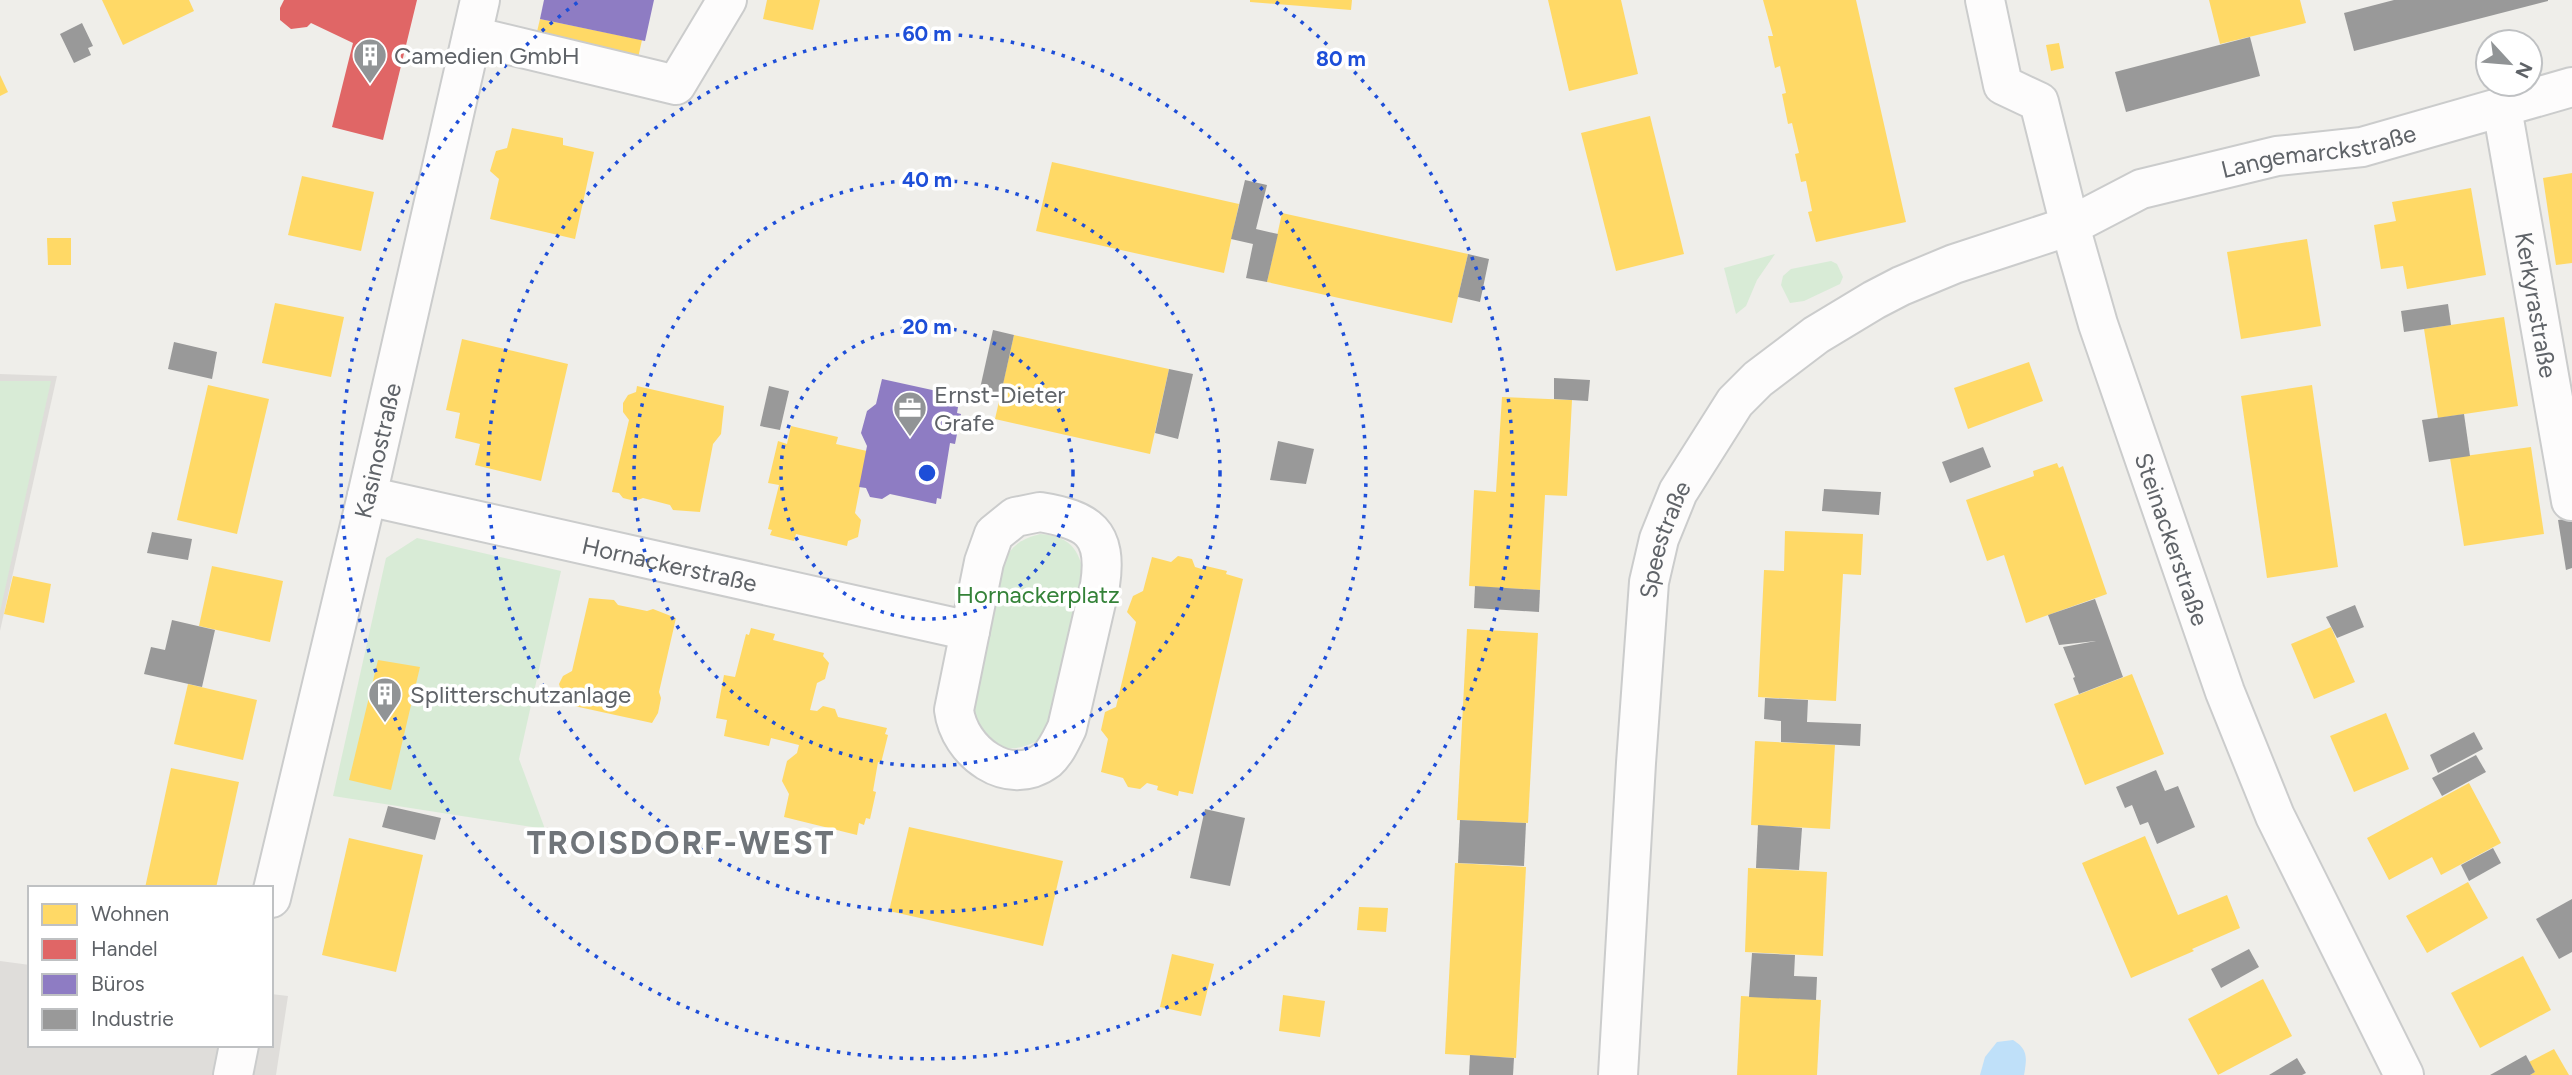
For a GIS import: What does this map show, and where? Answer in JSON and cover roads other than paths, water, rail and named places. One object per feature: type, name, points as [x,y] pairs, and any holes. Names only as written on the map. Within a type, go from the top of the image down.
[{"type":"street","name":"Kasinostraße","points":[[273,890],[367,496],[480,0]]},
{"type":"street","points":[[472,36],[676,85],[727,0]]},
{"type":"street","name":"Steinackerstraße","points":[[1985,0],[2003,85],[2039,102],[2098,324],[2225,692],[2275,817],[2404,1075]]},
{"type":"street","name":"Langemarckstraße","points":[[2070,226],[2141,189],[2277,156],[2362,147],[2572,87]]},
{"type":"street","name":"Kerkyrastraße","points":[[2502,108],[2571,501]]},
{"type":"street","name":"Speestraße","points":[[1618,1075],[1649,582],[1659,540],[1678,492],[1721,420],[1735,402],[1758,379],[1816,335],[1901,286],[1954,264],[2070,226]]},
{"type":"street","name":"Hornackerstraße","points":[[367,496],[970,631]]},
{"type":"street","points":[[1040,512],[1067,516],[1088,527],[1098,539],[1102,566],[1100,585],[1067,728],[1056,749],[1034,767],[1000,767],[987,761],[966,743],[959,731],[954,710],[970,631],[984,562],[994,534],[1015,517],[1040,512]]},
{"type":"street","points":[[233,1075],[239,1047]]},
{"type":"water","points":[[2013,1040],[2025,1054],[2024,1075],[1980,1075],[1985,1057],[1997,1042]]},
{"type":"place","name":"Camedien GmbH","points":[[370,85]]},
{"type":"place","name":"Ernst-Dieter Grafe","points":[[910,438]]},
{"type":"place","name":"Splitterschutzanlage","points":[[385,724]]},
{"type":"district","name":"TROISDORF-WEST","points":[[681,843]]},
{"type":"park label","name":"Hornackerplatz","points":[[1038,594]]}]
